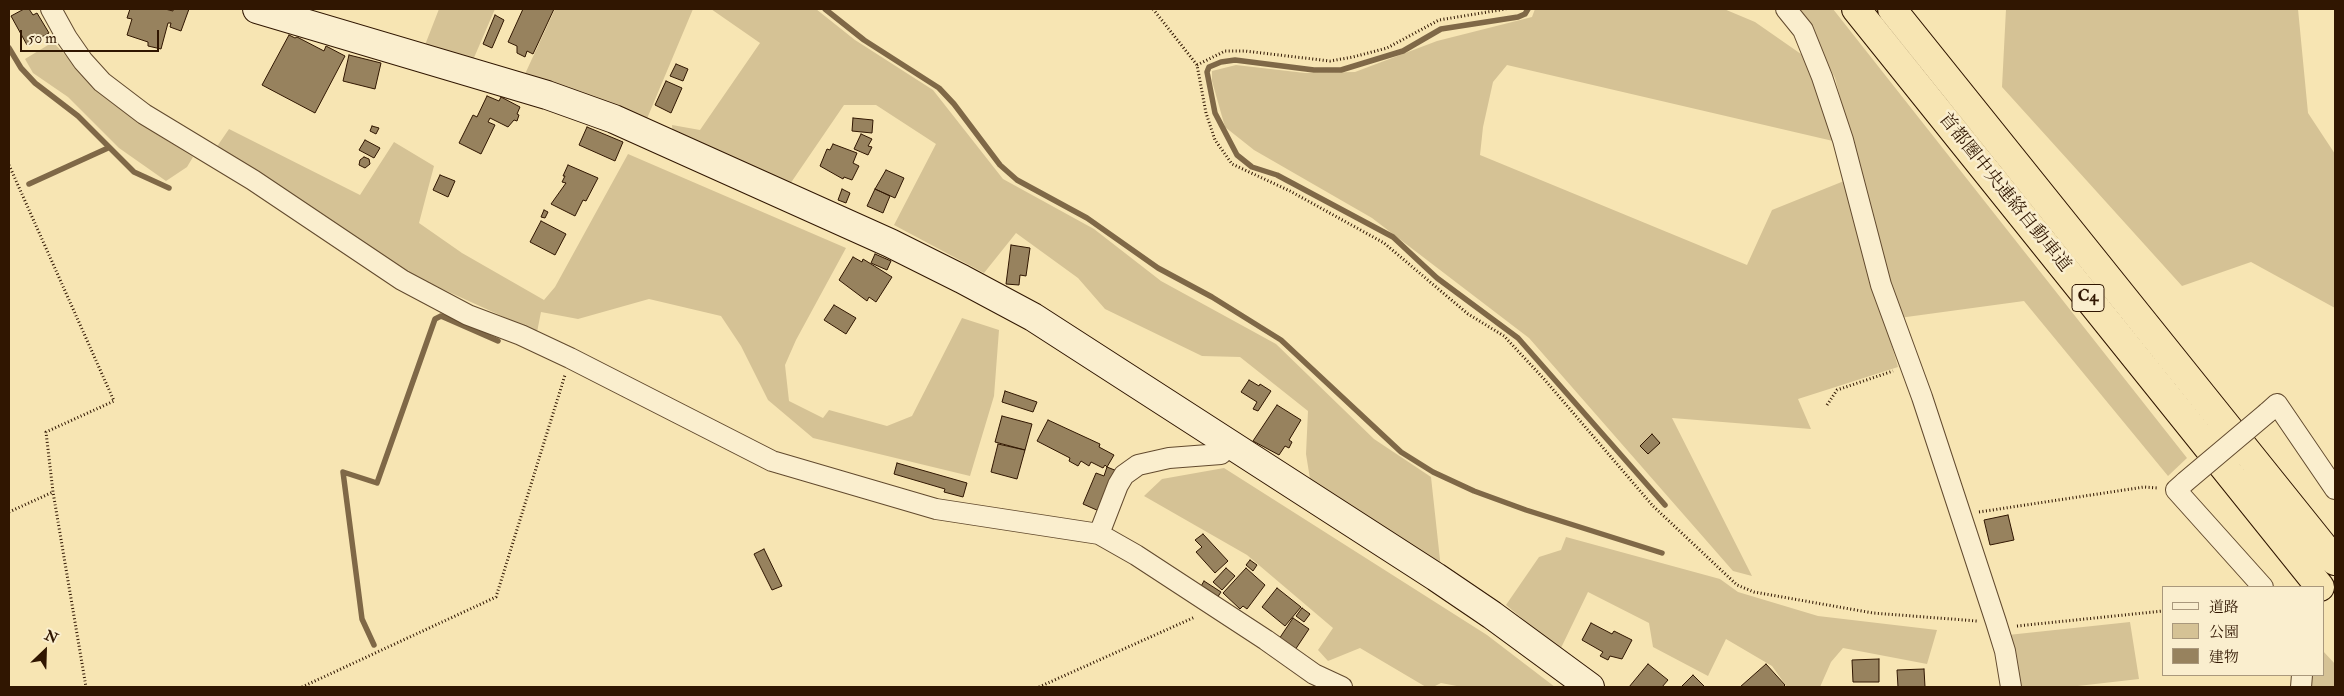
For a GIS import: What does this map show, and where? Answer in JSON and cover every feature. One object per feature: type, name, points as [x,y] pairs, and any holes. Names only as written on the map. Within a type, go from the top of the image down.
[{"type":"highway","name":"首都圏中央連絡自動車道","points":[[1856,9],[2319,586]]},
{"type":"highway","name":"首都圏中央連絡自動車道","points":[[1892,9],[2335,561]]},
{"type":"highway","points":[[2324,591],[2335,606]]},
{"type":"street","points":[[51,9],[67,38],[89,68],[102,82],[144,114],[253,180],[402,280],[468,315],[521,335],[570,358],[772,461],[936,509],[1099,534],[1136,555],[1314,674],[1342,687]]},
{"type":"street","points":[[257,9],[564,101],[614,120],[881,239],[962,279],[1033,317],[1492,615],[1590,687]]},
{"type":"street","points":[[1786,9],[1803,30],[1822,77],[1843,140],[1881,285],[1961,514],[2005,651],[2012,687]]},
{"type":"street","points":[[2262,586],[2181,486],[2277,404],[2335,489]]},
{"type":"street","points":[[1099,534],[1118,485],[1124,475],[1138,465],[1169,458],[1221,454],[1230,445]]},
{"type":"path","points":[[1154,9],[1197,65],[1206,113],[1215,140],[1232,164],[1290,191],[1384,243],[1468,314],[1504,336],[1653,506],[1737,584],[1754,592],[1873,612],[1997,625],[2162,611]]},
{"type":"path","points":[[1197,65],[1225,51],[1245,51],[1330,61],[1353,57],[1387,48],[1438,20],[1506,9]]},
{"type":"path","points":[[9,165],[114,402],[46,432],[53,492],[86,687]]},
{"type":"path","points":[[302,687],[496,597],[570,358]]},
{"type":"path","points":[[1827,405],[1837,390],[1910,365]]},
{"type":"path","points":[[1961,514],[2144,487],[2181,486]]},
{"type":"path","points":[[9,512],[53,492]]},
{"type":"path","points":[[1039,687],[1192,619],[1212,605]]},
{"type":"green space","points":[[439,9],[495,9],[473,60],[425,45]]},
{"type":"green space","points":[[555,9],[693,9],[646,121],[525,74]]},
{"type":"green space","points":[[711,9],[816,9],[855,40],[933,90],[1003,179],[1094,229],[1161,281],[1276,344],[1374,439],[1431,477],[1441,569],[1311,485],[1306,454],[1308,411],[1240,357],[1202,356],[1105,309],[1078,278],[1016,233],[984,273],[894,225],[936,144],[876,105],[844,105],[788,187],[673,136],[672,125],[700,130],[760,43]]},
{"type":"green space","points":[[1535,9],[1724,9],[1755,22],[1811,61],[1833,141],[1507,65],[1493,82],[1483,127],[1480,155],[1747,265],[1772,210],[1844,181],[1898,367],[1798,399],[1811,429],[1672,418],[1752,576],[1733,571],[1529,338],[1372,218],[1254,150],[1225,127],[1212,81],[1212,71],[1236,65],[1305,73],[1355,72],[1437,41],[1532,17]]},
{"type":"green space","points":[[1795,9],[1833,9],[2187,458],[2168,476],[2024,301],[1899,318],[1835,78],[1813,35]]},
{"type":"green space","points":[[2006,9],[2298,9],[2308,113],[2335,154],[2335,308],[2251,262],[2182,286],[2002,87]]},
{"type":"green space","points":[[53,42],[97,89],[144,126],[193,157],[187,167],[166,181],[119,148],[68,97],[33,73],[25,59]]},
{"type":"green space","points":[[229,129],[360,195],[394,142],[434,166],[419,223],[462,253],[544,300],[555,287],[628,154],[846,248],[796,340],[785,365],[789,401],[823,418],[829,410],[887,426],[912,416],[962,318],[999,330],[994,396],[970,476],[813,438],[768,400],[741,346],[721,316],[649,299],[578,319],[541,312],[537,332],[418,278],[216,148]]},
{"type":"green space","points":[[1224,468],[1487,635],[1555,687],[1462,687],[1441,683],[1433,687],[1426,687],[1360,648],[1328,661],[1318,650],[1333,628],[1247,555],[1144,496],[1162,479]]},
{"type":"green space","points":[[1566,537],[1720,579],[1738,592],[1818,616],[1937,630],[1927,664],[1843,648],[1831,662],[1820,687],[1787,687],[1772,666],[1726,639],[1708,676],[1653,647],[1649,623],[1588,592],[1560,650],[1506,605],[1539,557],[1561,550]]},
{"type":"green space","points":[[2130,622],[2139,679],[2069,687],[2018,687],[2008,635]]},
{"type":"green space","points":[[2324,652],[2335,664],[2335,687],[2307,687],[2308,676],[2324,676]]},
{"type":"building","points":[[24,9],[29,9],[33,15],[37,13],[49,33],[27,45],[11,16]]},
{"type":"building","points":[[130,9],[165,9],[173,11],[173,9],[189,9],[181,31],[170,27],[171,23],[168,23],[161,49],[148,46],[148,42],[127,35],[132,19],[127,18]]},
{"type":"building","points":[[523,9],[554,9],[533,54],[527,51],[525,57],[517,53],[517,46],[508,42]]},
{"type":"building","points":[[495,15],[504,20],[492,48],[483,44]]},
{"type":"building","points":[[289,35],[297,37],[324,51],[326,46],[345,56],[315,113],[262,85]]},
{"type":"building","points":[[349,55],[381,63],[375,89],[343,81]]},
{"type":"building","points":[[676,64],[688,69],[683,81],[670,76]]},
{"type":"building","points":[[666,81],[682,88],[671,113],[655,105]]},
{"type":"building","points":[[487,96],[499,101],[501,97],[520,107],[517,121],[514,120],[508,127],[490,118],[488,122],[495,125],[481,154],[459,143],[473,115],[477,117]]},
{"type":"building","points":[[853,118],[873,120],[872,133],[852,131]]},
{"type":"building","points":[[372,126],[379,128],[376,134],[370,131]]},
{"type":"building","points":[[587,127],[623,142],[615,161],[579,145]]},
{"type":"building","points":[[861,134],[872,139],[868,146],[872,147],[868,155],[854,149]]},
{"type":"building","points":[[365,140],[380,148],[374,158],[359,150]]},
{"type":"building","points":[[833,144],[857,153],[853,163],[859,166],[852,180],[844,177],[843,179],[820,166],[827,149],[830,150]]},
{"type":"building","points":[[364,157],[369,159],[370,164],[365,168],[359,165],[360,160]]},
{"type":"building","points":[[568,165],[598,178],[586,201],[583,200],[575,216],[551,204],[566,183],[562,182]]},
{"type":"building","points":[[886,170],[904,178],[895,198],[875,189]]},
{"type":"building","points":[[440,175],[455,181],[448,197],[433,190]]},
{"type":"building","points":[[842,189],[850,193],[846,203],[838,200]]},
{"type":"building","points":[[875,189],[890,196],[883,213],[867,206]]},
{"type":"building","points":[[544,210],[548,212],[545,218],[541,217]]},
{"type":"building","points":[[541,221],[566,234],[555,255],[530,242]]},
{"type":"building","points":[[1011,245],[1030,248],[1026,276],[1020,275],[1019,285],[1006,284]]},
{"type":"building","points":[[875,254],[891,261],[887,270],[871,263]]},
{"type":"building","points":[[853,257],[862,262],[863,259],[892,277],[876,302],[869,297],[867,301],[839,280]]},
{"type":"building","points":[[834,305],[856,318],[846,334],[824,320]]},
{"type":"building","points":[[1249,380],[1271,391],[1258,411],[1253,409],[1257,402],[1241,392]]},
{"type":"building","points":[[1005,391],[1037,402],[1033,412],[1002,402]]},
{"type":"building","points":[[1277,405],[1301,420],[1289,440],[1292,442],[1289,448],[1285,446],[1279,455],[1253,441]]},
{"type":"building","points":[[1002,416],[1032,424],[1025,450],[995,442]]},
{"type":"building","points":[[1048,420],[1100,444],[1099,447],[1114,455],[1107,467],[1105,465],[1103,468],[1091,462],[1089,466],[1081,461],[1078,466],[1069,461],[1070,458],[1037,441]]},
{"type":"building","points":[[1652,434],[1660,443],[1648,454],[1640,446]]},
{"type":"building","points":[[998,444],[1025,450],[1017,479],[991,472]]},
{"type":"building","points":[[897,463],[967,483],[963,497],[944,492],[945,489],[894,474]]},
{"type":"building","points":[[1107,467],[1117,471],[1099,511],[1083,504],[1096,473],[1104,476]]},
{"type":"building","points":[[2008,515],[2014,540],[1990,545],[1984,520]]},
{"type":"building","points":[[1203,534],[1228,561],[1215,573],[1196,552],[1202,547],[1195,540]]},
{"type":"building","points":[[764,549],[782,586],[772,590],[754,554]]},
{"type":"building","points":[[1250,560],[1257,565],[1253,571],[1246,565]]},
{"type":"building","points":[[1226,568],[1235,576],[1222,590],[1213,582]]},
{"type":"building","points":[[1246,568],[1265,585],[1247,609],[1243,606],[1240,609],[1223,593]]},
{"type":"building","points":[[1204,581],[1221,592],[1217,598],[1200,588]]},
{"type":"building","points":[[1277,588],[1301,607],[1285,626],[1262,607]]},
{"type":"building","points":[[1302,608],[1310,614],[1304,622],[1296,616]]},
{"type":"building","points":[[1293,618],[1309,629],[1295,650],[1279,639]]},
{"type":"building","points":[[1591,623],[1612,634],[1614,631],[1632,640],[1622,659],[1610,656],[1608,660],[1600,656],[1603,652],[1582,640]]},
{"type":"building","points":[[1879,659],[1879,682],[1853,682],[1852,660]]},
{"type":"building","points":[[1648,664],[1668,680],[1662,687],[1629,687]]},
{"type":"building","points":[[1766,664],[1785,685],[1783,687],[1740,687]]},
{"type":"building","points":[[1924,669],[1925,687],[1898,687],[1897,670]]},
{"type":"building","points":[[1693,675],[1705,687],[1681,687]]},
{"type":"waterway","points":[[825,9],[864,40],[939,88],[954,104],[1000,165],[1017,180],[1087,218],[1158,268],[1212,297],[1281,340],[1401,452],[1433,472],[1474,491],[1526,510],[1662,553]]},
{"type":"waterway","points":[[1528,9],[1525,14],[1518,17],[1441,29],[1403,51],[1341,70],[1314,70],[1235,60],[1221,62],[1209,67],[1207,72],[1215,113],[1237,155],[1252,167],[1277,175],[1393,237],[1437,278],[1518,338],[1665,505]]},
{"type":"waterway","points":[[9,48],[21,68],[35,83],[78,116],[134,172],[169,188]]},
{"type":"waterway","points":[[29,184],[108,148]]},
{"type":"waterway","points":[[374,645],[362,619],[343,472],[377,483],[435,319],[441,316],[498,341]]}]
